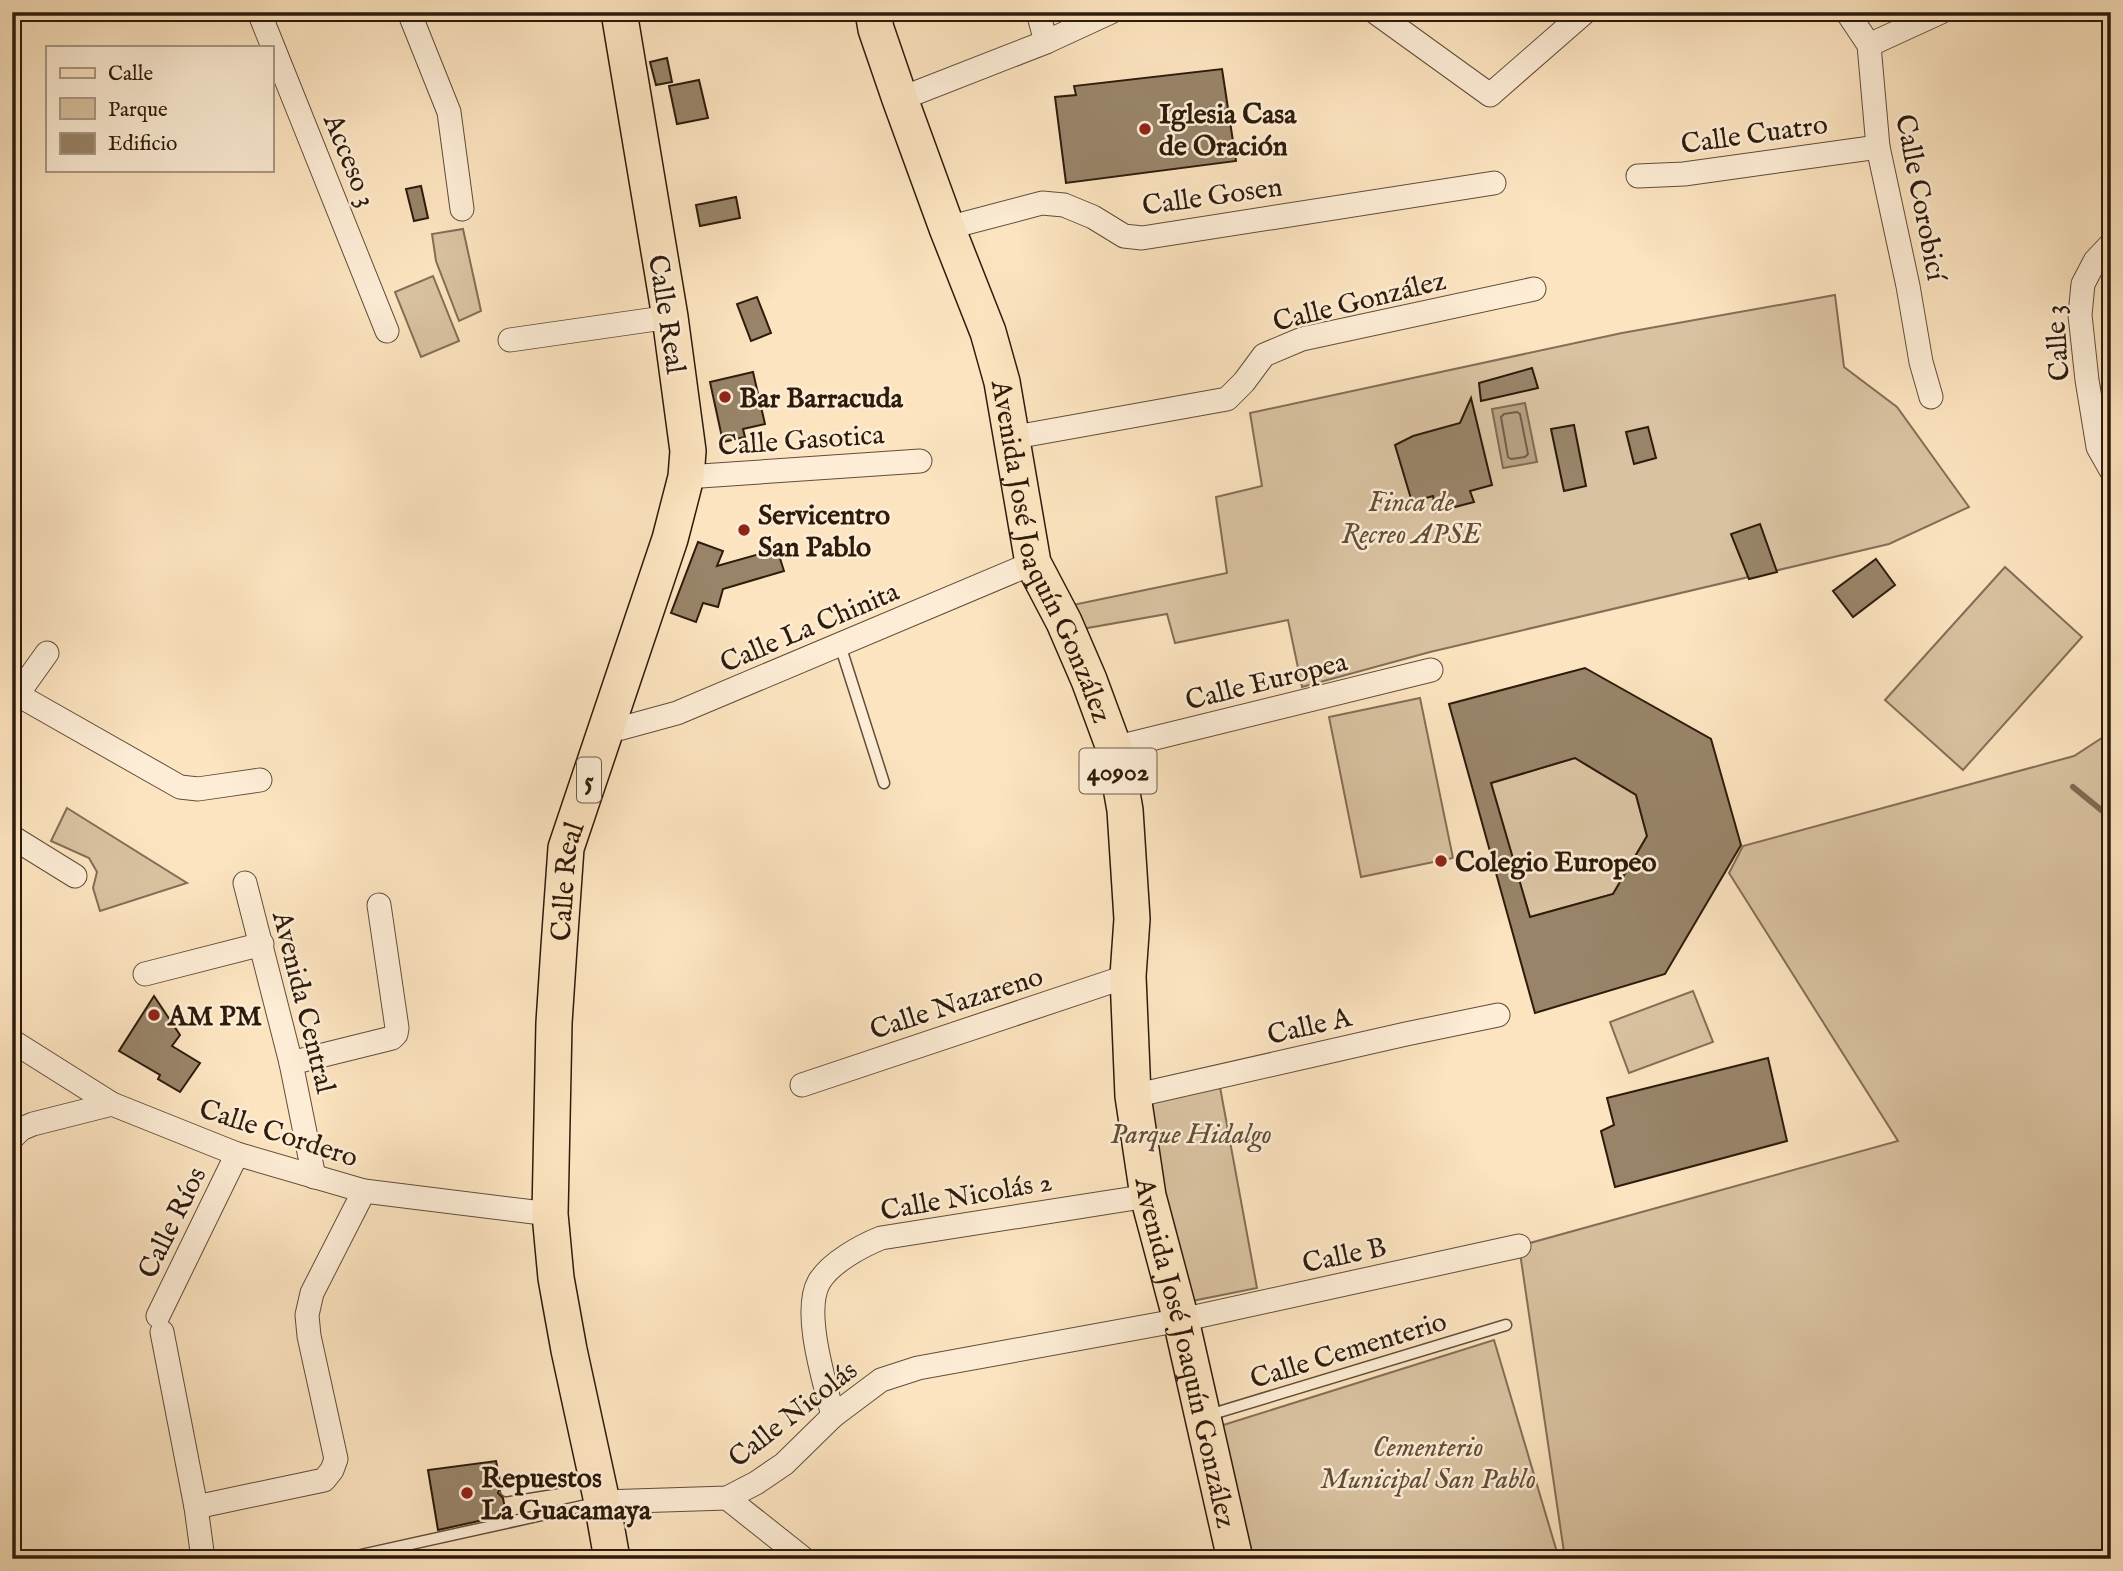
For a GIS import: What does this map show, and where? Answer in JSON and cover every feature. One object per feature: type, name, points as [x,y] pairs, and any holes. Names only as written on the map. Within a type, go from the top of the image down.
[{"type":"main road","name":"Calle Real","points":[[612,1559],[556,1278],[550,1214],[554,1023],[566,848],[670,539],[686,477],[688,451],[670,317],[619,12]]},
{"type":"main road","name":"Avenida José Joaquín González","points":[[873,12],[876,29],[900,99],[988,332],[1002,382],[1033,563],[1064,622],[1114,748],[1125,810],[1132,919],[1128,976],[1133,1096],[1148,1196],[1181,1320],[1235,1559]]},
{"type":"street","name":"Acceso 3","points":[[259,12],[273,46]]},
{"type":"street","points":[[409,12],[449,112],[462,209]]},
{"type":"street","points":[[1038,12],[1046,42]]},
{"type":"street","points":[[900,99],[1046,42],[1111,12]]},
{"type":"street","points":[[1374,12],[1401,20],[1490,95],[1585,12]]},
{"type":"street","name":"Calle Corobicí","points":[[1847,12],[1869,45],[1878,147],[1931,397]]},
{"type":"street","points":[[1869,45],[1941,12]]},
{"type":"street","name":"Acceso 3","points":[[273,47],[387,331]]},
{"type":"street","name":"Calle Cuatro","points":[[1638,176],[1684,174],[1878,147]]},
{"type":"street","name":"Calle Gosen","points":[[947,228],[1042,203],[1064,205],[1093,217],[1124,236],[1142,238],[1494,183]]},
{"type":"street","name":"Calle 3","points":[[2104,444],[2087,380],[2080,316],[2083,284],[2095,261],[2111,244]]},
{"type":"street","name":"Calle González","points":[[1010,438],[1227,399],[1264,355],[1302,339],[1534,289]]},
{"type":"street","points":[[510,340],[670,317]]},
{"type":"street","points":[[2104,444],[2111,470]]},
{"type":"street","name":"Calle Gasotica","points":[[686,477],[920,461]]},
{"type":"street","name":"Calle La Chinita","points":[[604,730],[622,728],[677,713],[1033,563]]},
{"type":"street","points":[[47,653],[14,695],[180,787],[198,789],[260,780]]},
{"type":"street","name":"Calle Europea","points":[[1114,748],[1432,670]]},
{"type":"street","points":[[12,836],[75,876]]},
{"type":"street","name":"Avenida Central","points":[[245,883],[291,1063],[314,1177]]},
{"type":"street","points":[[291,1063],[392,1038],[396,1034],[379,905]]},
{"type":"street","points":[[145,974],[262,944]]},
{"type":"street","name":"Calle Nazareno","points":[[802,1085],[1128,976]]},
{"type":"street","name":"Calle A","points":[[1133,1096],[1498,1015]]},
{"type":"street","name":"Calle Cordero","points":[[12,1041],[112,1104],[237,1154],[364,1191],[550,1214]]},
{"type":"street","points":[[12,1138],[21,1129],[33,1124],[112,1104]]},
{"type":"street","name":"Calle Ríos","points":[[196,1507],[160,1324],[237,1154]]},
{"type":"street","points":[[203,1559],[196,1507],[324,1480],[332,1470],[336,1458],[309,1336],[307,1315],[312,1293],[364,1191]]},
{"type":"street","name":"Calle Nicolás 2","points":[[833,1416],[813,1318],[814,1298],[819,1281],[859,1247],[881,1238],[1148,1196]]},
{"type":"street","name":"Calle B","points":[[1181,1320],[1519,1246]]},
{"type":"street","name":"Calle Nicolás","points":[[599,1489],[727,1498],[757,1483],[785,1464],[833,1416],[881,1380],[918,1368],[1181,1320]]},
{"type":"street","points":[[727,1498],[804,1559]]},
{"type":"lane","points":[[840,645],[884,782]]},
{"type":"lane","name":"Calle Cementerio","points":[[1202,1417],[1506,1325]]},
{"type":"lane","points":[[506,1491],[599,1489]]},
{"type":"lane","points":[[343,1559],[599,1489]]},
{"type":"green space","points":[[463,229],[481,311],[459,321],[436,261],[432,234]]},
{"type":"green space","points":[[433,276],[459,341],[421,357],[395,292]]},
{"type":"green space","name":"Finca de Recreo APSE","points":[[1835,295],[1844,367],[1897,407],[1969,507],[1889,544],[1430,652],[1302,687],[1288,620],[1175,643],[1167,614],[1076,630],[1068,606],[1227,573],[1216,497],[1262,486],[1250,413],[1622,333]]},
{"type":"green space","points":[[2005,567],[2082,637],[1963,770],[1885,700]]},
{"type":"green space","points":[[1420,698],[1453,858],[1361,877],[1329,717]]},
{"type":"green space","points":[[2111,732],[2111,1559],[1565,1559],[1519,1246],[1898,1141],[1729,873],[1743,846],[2074,756]]},
{"type":"green space","points":[[1575,758],[1636,795],[1647,836],[1613,894],[1530,917],[1491,783]]},
{"type":"green space","points":[[67,808],[187,883],[100,911],[93,888],[97,872],[89,858],[51,841]]},
{"type":"green space","points":[[1693,991],[1713,1042],[1629,1073],[1610,1022]]},
{"type":"green space","name":"Parque Hidalgo","points":[[1220,1087],[1257,1288],[1187,1302],[1147,1103]]},
{"type":"green space","name":"Cementerio Municipal San Pablo","points":[[1494,1340],[1559,1559],[1253,1559],[1217,1427]]},
{"type":"water","points":[[1525,403],[1537,462],[1503,468],[1492,409]]},
{"type":"building","points":[[667,58],[672,82],[656,85],[650,62]]},
{"type":"building","name":"Iglesia Casa de Oración","points":[[1222,69],[1236,161],[1066,183],[1055,97],[1076,95],[1074,86]]},
{"type":"building","points":[[699,80],[708,118],[677,124],[669,86]]},
{"type":"building","points":[[421,186],[428,218],[414,221],[406,189]]},
{"type":"building","points":[[736,197],[740,218],[700,226],[696,205]]},
{"type":"building","points":[[757,297],[771,333],[751,341],[737,304]]},
{"type":"building","points":[[1532,368],[1538,388],[1481,401],[1479,383]]},
{"type":"building","points":[[753,372],[765,424],[743,429],[745,437],[723,442],[710,382]]},
{"type":"building","points":[[1471,398],[1492,485],[1470,491],[1474,502],[1436,512],[1433,496],[1412,502],[1395,445],[1413,436],[1460,423]]},
{"type":"building","points":[[1574,425],[1586,486],[1564,491],[1551,429]]},
{"type":"building","points":[[1648,427],[1656,458],[1634,464],[1626,432]]},
{"type":"building","points":[[1760,524],[1777,572],[1749,579],[1731,534]]},
{"type":"building","points":[[698,542],[723,551],[717,566],[777,549],[784,571],[723,589],[718,607],[703,603],[696,622],[671,613]]},
{"type":"building","points":[[1876,559],[1895,585],[1853,617],[1833,591]]},
{"type":"building","points":[[1585,668],[1711,739],[1741,845],[1665,974],[1535,1013],[1449,704]],"holes":[[[1575,758],[1636,795],[1647,836],[1613,894],[1530,917],[1491,783]]]},
{"type":"building","name":"AM PM","points":[[154,996],[180,1035],[172,1046],[200,1063],[180,1092],[158,1079],[160,1075],[119,1051]]},
{"type":"building","points":[[1768,1058],[1787,1141],[1615,1187],[1601,1131],[1614,1125],[1607,1098]]},
{"type":"building","name":"Repuestos La Guacamaya","points":[[496,1461],[501,1485],[498,1493],[503,1498],[506,1515],[438,1530],[428,1470]]},
{"type":"waterway","points":[[2073,787],[2111,818]]},
{"type":"place","name":"Iglesia Casa de Oración","points":[[1145,129]]},
{"type":"place","name":"Bar Barracuda","points":[[725,397]]},
{"type":"place","name":"Servicentro San Pablo","points":[[744,530]]},
{"type":"place","name":"Colegio Europeo","points":[[1441,861]]},
{"type":"place","name":"AM PM","points":[[154,1015]]},
{"type":"place","name":"Repuestos La Guacamaya","points":[[467,1493]]}]
